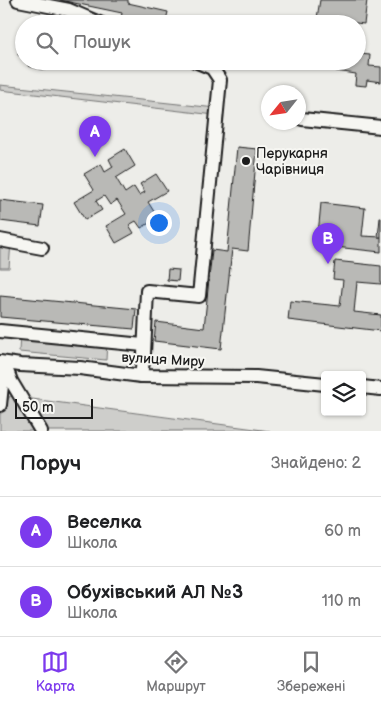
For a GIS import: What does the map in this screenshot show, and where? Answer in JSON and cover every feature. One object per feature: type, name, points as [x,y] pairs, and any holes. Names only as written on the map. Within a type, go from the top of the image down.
[{"type":"street","points":[[18,0],[69,10],[81,15]]},
{"type":"street","points":[[141,376],[144,354],[146,291],[199,296],[220,80],[213,70]]},
{"type":"street","points":[[306,119],[381,127]]},
{"type":"street","points":[[0,240],[42,248]]},
{"type":"street","points":[[0,331],[143,346]]},
{"type":"street","points":[[0,404],[2,362]]},
{"type":"street","points":[[2,362],[11,381],[41,431]]},
{"type":"street","name":"вулиця Миру","points":[[2,362],[80,368],[141,376],[256,377],[321,384]]},
{"type":"street","points":[[366,387],[381,389]]},
{"type":"shaded area","points":[[0,85],[216,108],[215,115],[0,90]]},
{"type":"shaded area","points":[[0,240],[11,242],[9,268],[0,268]]},
{"type":"shaded area","points":[[20,334],[107,341],[106,360],[19,352]]},
{"type":"shaded area","points":[[10,396],[270,431],[0,431],[0,415]]},
{"type":"building","points":[[60,0],[128,0],[128,3],[168,12],[167,15],[122,15],[122,13]]},
{"type":"building","points":[[320,0],[367,0],[365,15],[318,15]]},
{"type":"building","points":[[366,55],[370,55],[369,66],[381,67],[381,82],[367,80],[366,86],[355,85],[356,74],[336,71],[366,70]]},
{"type":"building","points":[[237,147],[257,149],[248,251],[232,249],[221,349],[154,341],[156,322],[204,328],[212,250],[227,252]]},
{"type":"building","points":[[125,149],[135,166],[116,178],[125,193],[134,187],[139,195],[145,192],[140,184],[156,174],[167,191],[148,202],[158,218],[141,228],[136,221],[129,225],[134,233],[116,243],[106,226],[126,214],[117,200],[110,205],[104,196],[96,201],[102,210],[85,220],[74,202],[94,190],[84,174],[101,164],[105,172],[113,167],[109,159]]},
{"type":"building","points":[[0,200],[43,205],[40,226],[0,221]]},
{"type":"building","points":[[321,203],[365,208],[362,236],[381,237],[381,252],[317,245]]},
{"type":"building","points":[[380,218],[381,237],[378,237]]},
{"type":"building","points":[[335,261],[381,266],[381,284],[357,282],[354,312],[381,315],[381,331],[288,320],[290,301],[340,306],[343,280],[333,279]]},
{"type":"building","points":[[168,269],[179,270],[178,281],[167,280]]},
{"type":"building","points":[[0,296],[136,309],[134,329],[0,317]]},
{"type":"place","name":"Веселка","points":[[95,157]]},
{"type":"place","name":"Перукарня Чарівниця","points":[[246,161]]},
{"type":"place","name":"Обухівський АЛ №3","points":[[328,264]]}]
